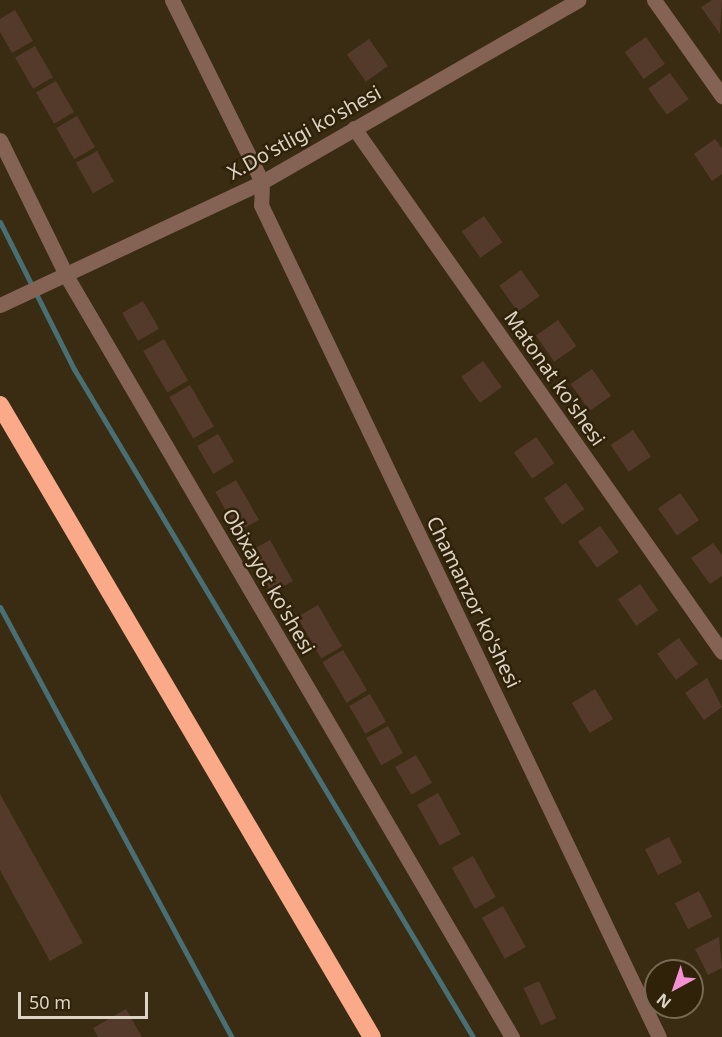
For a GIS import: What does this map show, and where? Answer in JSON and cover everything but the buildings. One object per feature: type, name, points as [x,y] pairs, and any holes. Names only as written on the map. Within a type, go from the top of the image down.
[{"type":"highway","points":[[0,405],[372,1037]]},
{"type":"street","points":[[172,0],[262,182]]},
{"type":"street","name":"X.Do'stligi ko'shesi","points":[[0,305],[41,284],[67,277],[262,182],[578,0]]},
{"type":"street","points":[[654,0],[722,96]]},
{"type":"street","name":"Matonat ko'shesi","points":[[354,128],[722,652]]},
{"type":"street","name":"Obixayot ko'shesi","points":[[0,140],[67,277],[512,1037]]},
{"type":"street","name":"Chamanzor ko'shesi","points":[[262,182],[261,205],[659,1037]]},
{"type":"waterway","points":[[0,222],[74,369],[473,1037]]},
{"type":"waterway","points":[[0,607],[232,1037]]}]
